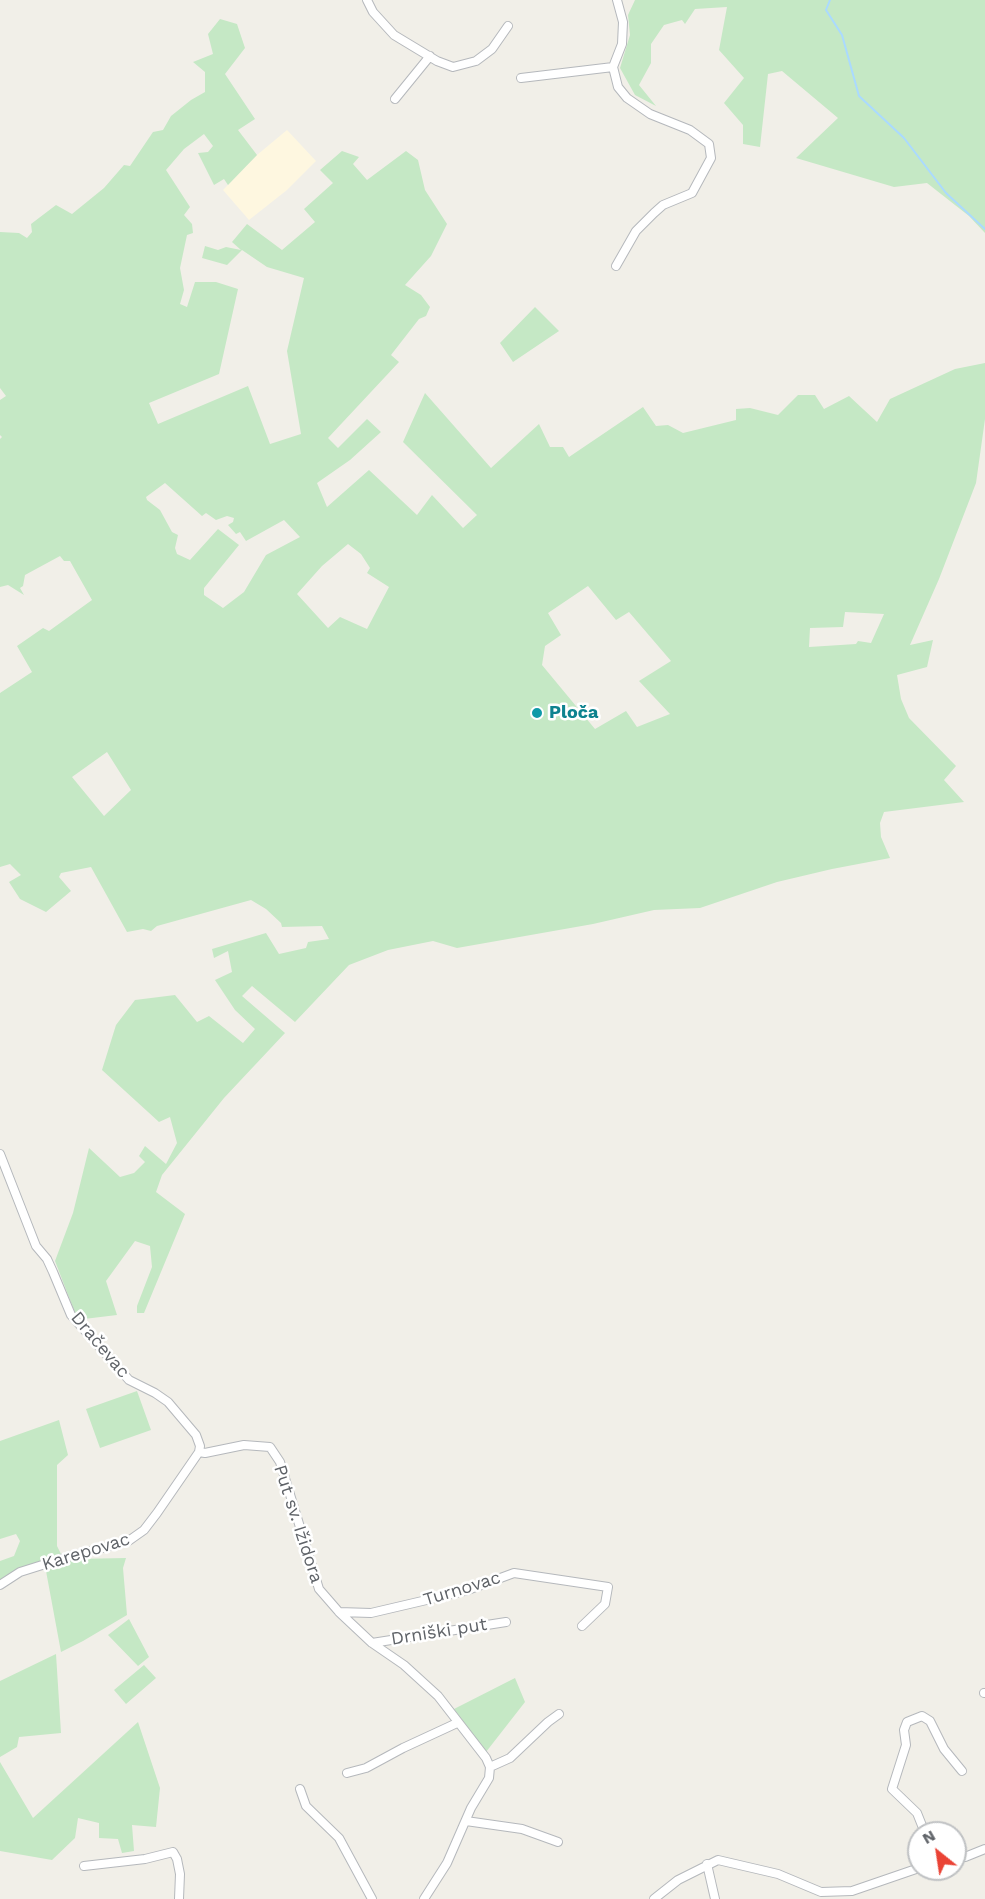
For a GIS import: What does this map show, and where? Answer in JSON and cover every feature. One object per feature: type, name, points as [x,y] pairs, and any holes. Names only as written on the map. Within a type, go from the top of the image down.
[{"type":"street","points":[[367,0],[373,12],[393,35],[453,67],[476,61],[492,49],[508,26]]},
{"type":"street","points":[[616,266],[636,231],[654,213],[663,205],[692,192],[711,158],[709,144],[690,130],[650,114],[627,98],[618,87],[613,67],[622,44],[623,22],[618,0]]},
{"type":"street","points":[[395,99],[430,56]]},
{"type":"street","points":[[521,78],[613,67]]},
{"type":"street","name":"Dračevac","points":[[0,1154],[28,1228],[36,1246],[47,1258],[54,1272],[71,1315],[129,1380],[168,1402],[196,1435],[199,1449]]},
{"type":"street","name":"Put sv. Ižidora","points":[[199,1449],[205,1453],[244,1445],[270,1447],[280,1462],[319,1589],[339,1612],[372,1643],[404,1665],[438,1696],[486,1758],[490,1767]]},
{"type":"street","name":"Karepovac","points":[[0,1585],[20,1572],[74,1555],[128,1542],[144,1530],[199,1449]]},
{"type":"street","name":"Turnovac","points":[[339,1612],[371,1613],[465,1591],[514,1573],[608,1587],[605,1604],[582,1626]]},
{"type":"street","name":"Drniški put","points":[[372,1643],[506,1622]]},
{"type":"street","points":[[424,1899],[447,1863],[471,1808],[489,1778],[490,1767],[510,1758],[559,1714]]},
{"type":"street","points":[[920,1821],[917,1813],[892,1788],[906,1744],[904,1730],[907,1722],[922,1716],[930,1721],[937,1737],[962,1772]]},
{"type":"street","points":[[347,1773],[366,1768],[457,1722]]},
{"type":"street","points":[[300,1789],[306,1806],[339,1838],[372,1899]]},
{"type":"street","points":[[466,1821],[522,1829],[558,1842]]},
{"type":"street","points":[[967,1856],[985,1849]]},
{"type":"street","points":[[84,1866],[173,1852],[180,1874],[179,1899]]},
{"type":"street","points":[[654,1899],[678,1880],[718,1860],[778,1874],[821,1892],[852,1891],[907,1872]]},
{"type":"street","points":[[707,1864],[715,1899]]},
{"type":"shaded area","points":[[287,130],[316,161],[287,190],[249,220],[223,190],[257,155]]},
{"type":"green space","points":[[635,0],[985,0],[985,233],[969,216],[927,183],[894,187],[796,158],[838,118],[782,71],[768,74],[760,147],[743,144],[743,125],[724,103],[744,78],[719,50],[727,7],[695,9],[685,24],[682,20],[664,25],[651,44],[651,63],[639,85],[656,106],[635,95],[620,68],[630,35],[628,15]]},
{"type":"green space","points":[[220,19],[237,24],[245,48],[225,74],[255,119],[238,130],[257,155],[228,185],[224,179],[214,185],[198,153],[208,152],[213,146],[204,134],[184,149],[166,170],[190,207],[184,215],[192,224],[193,233],[187,235],[180,268],[184,290],[180,304],[187,307],[195,282],[216,282],[238,289],[219,374],[149,403],[158,424],[248,386],[270,444],[301,434],[287,351],[304,278],[267,267],[242,250],[227,265],[202,258],[205,246],[218,250],[226,247],[241,250],[232,242],[247,224],[282,250],[315,222],[304,209],[333,183],[320,170],[342,151],[359,157],[353,164],[367,180],[406,151],[418,160],[425,190],[447,224],[431,256],[405,285],[421,295],[430,307],[426,316],[419,319],[391,355],[399,362],[328,438],[338,448],[367,419],[381,432],[350,460],[317,483],[327,507],[369,470],[417,515],[432,495],[463,528],[477,515],[403,442],[425,393],[491,468],[539,424],[550,447],[563,447],[569,457],[643,407],[656,426],[668,425],[683,433],[736,420],[736,409],[750,408],[778,415],[798,395],[815,395],[824,409],[849,396],[877,422],[890,399],[955,369],[985,363],[985,419],[976,483],[939,579],[910,645],[933,640],[927,667],[897,675],[901,699],[909,718],[956,766],[944,780],[964,802],[884,812],[880,823],[881,837],[890,858],[777,882],[700,908],[654,910],[593,924],[457,948],[433,941],[388,950],[349,965],[295,1022],[252,986],[242,996],[285,1033],[224,1098],[162,1175],[156,1192],[185,1214],[144,1313],[137,1313],[137,1306],[152,1267],[150,1246],[135,1241],[106,1281],[117,1315],[84,1319],[75,1313],[55,1261],[73,1213],[89,1148],[120,1177],[134,1173],[145,1162],[139,1156],[145,1146],[166,1164],[177,1143],[170,1117],[159,1122],[102,1070],[116,1025],[135,1000],[175,995],[197,1022],[209,1016],[243,1043],[255,1029],[235,1010],[215,980],[232,972],[228,951],[214,958],[212,949],[266,933],[279,954],[306,948],[308,942],[329,939],[322,926],[282,927],[281,923],[266,909],[251,900],[157,926],[151,931],[143,929],[127,932],[91,867],[61,873],[59,877],[71,891],[46,912],[20,899],[9,882],[21,875],[10,864],[0,867],[0,693],[32,672],[17,646],[43,628],[49,631],[92,600],[70,561],[64,561],[60,556],[25,575],[23,586],[20,588],[24,595],[8,585],[0,587],[0,439],[2,437],[0,435],[0,400],[6,396],[0,388],[0,232],[19,233],[27,238],[32,232],[31,224],[56,205],[72,214],[104,188],[124,165],[130,166],[153,132],[163,130],[171,116],[205,92],[205,72],[193,62],[213,54],[208,34]],"holes":[[[165,483],[202,516],[206,513],[216,520],[227,516],[234,518],[233,522],[228,525],[236,534],[240,532],[246,541],[284,520],[300,537],[266,555],[244,592],[223,608],[204,595],[204,588],[239,545],[218,529],[190,560],[177,554],[175,548],[178,535],[172,532],[160,510],[146,497]],[[348,544],[361,554],[370,568],[367,573],[389,587],[367,629],[340,617],[328,628],[297,594],[322,566]],[[588,586],[616,620],[629,612],[671,661],[639,681],[670,714],[637,727],[626,711],[595,729],[542,665],[545,646],[561,635],[548,613]],[[845,612],[884,614],[871,643],[858,641],[856,644],[809,647],[810,628],[843,627]],[[107,752],[131,790],[104,816],[72,777]]]},
{"type":"green space","points":[[535,307],[559,331],[513,362],[500,343]]},
{"type":"green space","points":[[137,1391],[151,1430],[100,1448],[86,1409]]},
{"type":"green space","points":[[59,1420],[68,1455],[57,1465],[57,1546],[61,1554],[0,1581],[0,1561],[14,1556],[20,1541],[16,1534],[0,1539],[0,1441]]},
{"type":"green space","points":[[126,1558],[123,1568],[127,1615],[61,1652],[46,1571],[73,1559]]},
{"type":"green space","points":[[129,1619],[149,1657],[138,1666],[108,1635]]},
{"type":"green space","points":[[56,1654],[61,1733],[19,1737],[17,1747],[0,1757],[0,1681]]},
{"type":"green space","points":[[144,1665],[156,1678],[126,1704],[114,1690]]},
{"type":"green space","points":[[515,1678],[525,1702],[486,1752],[454,1709]]},
{"type":"green space","points":[[138,1722],[160,1788],[156,1827],[132,1825],[134,1851],[122,1853],[118,1839],[99,1838],[99,1823],[78,1818],[75,1838],[52,1860],[0,1851],[0,1762],[33,1818]]},
{"type":"waterway","points":[[830,0],[826,10],[842,35],[859,96],[904,138],[946,193],[985,229]]},
{"type":"place","name":"Ploča","points":[[537,713]]}]
